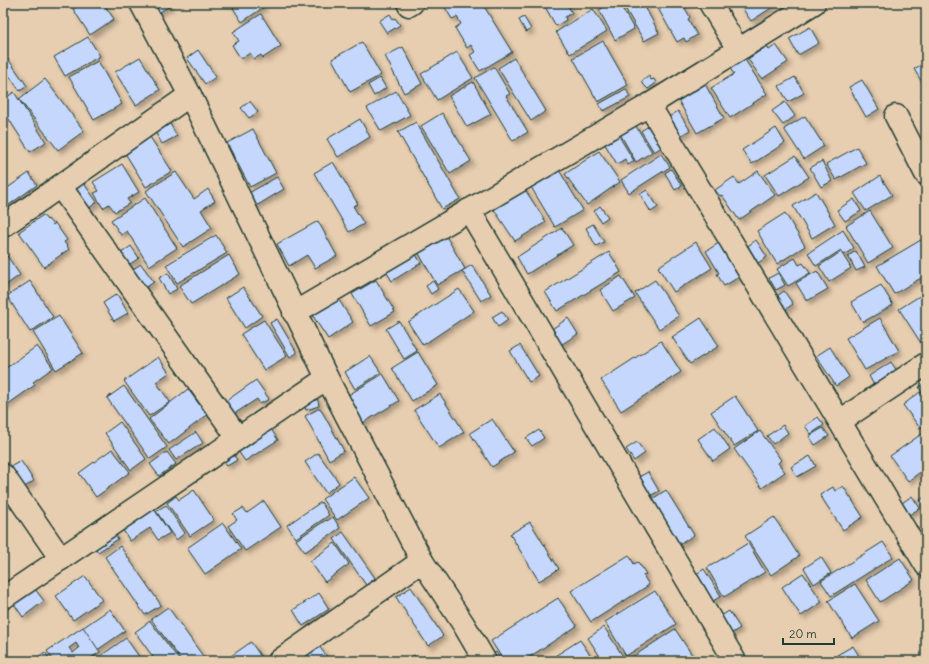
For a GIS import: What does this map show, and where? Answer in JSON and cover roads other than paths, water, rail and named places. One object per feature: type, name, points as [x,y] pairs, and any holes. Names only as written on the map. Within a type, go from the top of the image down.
[{"type":"street","points":[[141,3],[190,95],[294,313],[422,561],[464,625],[485,661]]},
{"type":"street","points":[[710,3],[738,49]]},
{"type":"street","points":[[294,313],[649,105],[814,3]]},
{"type":"street","points":[[3,226],[190,95]]},
{"type":"street","points":[[649,105],[926,565]]},
{"type":"street","points":[[896,116],[926,174]]},
{"type":"street","points":[[60,186],[238,438]]},
{"type":"street","points":[[469,210],[735,661]]},
{"type":"street","points":[[840,421],[926,364]]},
{"type":"street","points":[[3,598],[327,378]]},
{"type":"street","points":[[3,475],[61,558]]},
{"type":"street","points":[[279,661],[422,561]]}]
